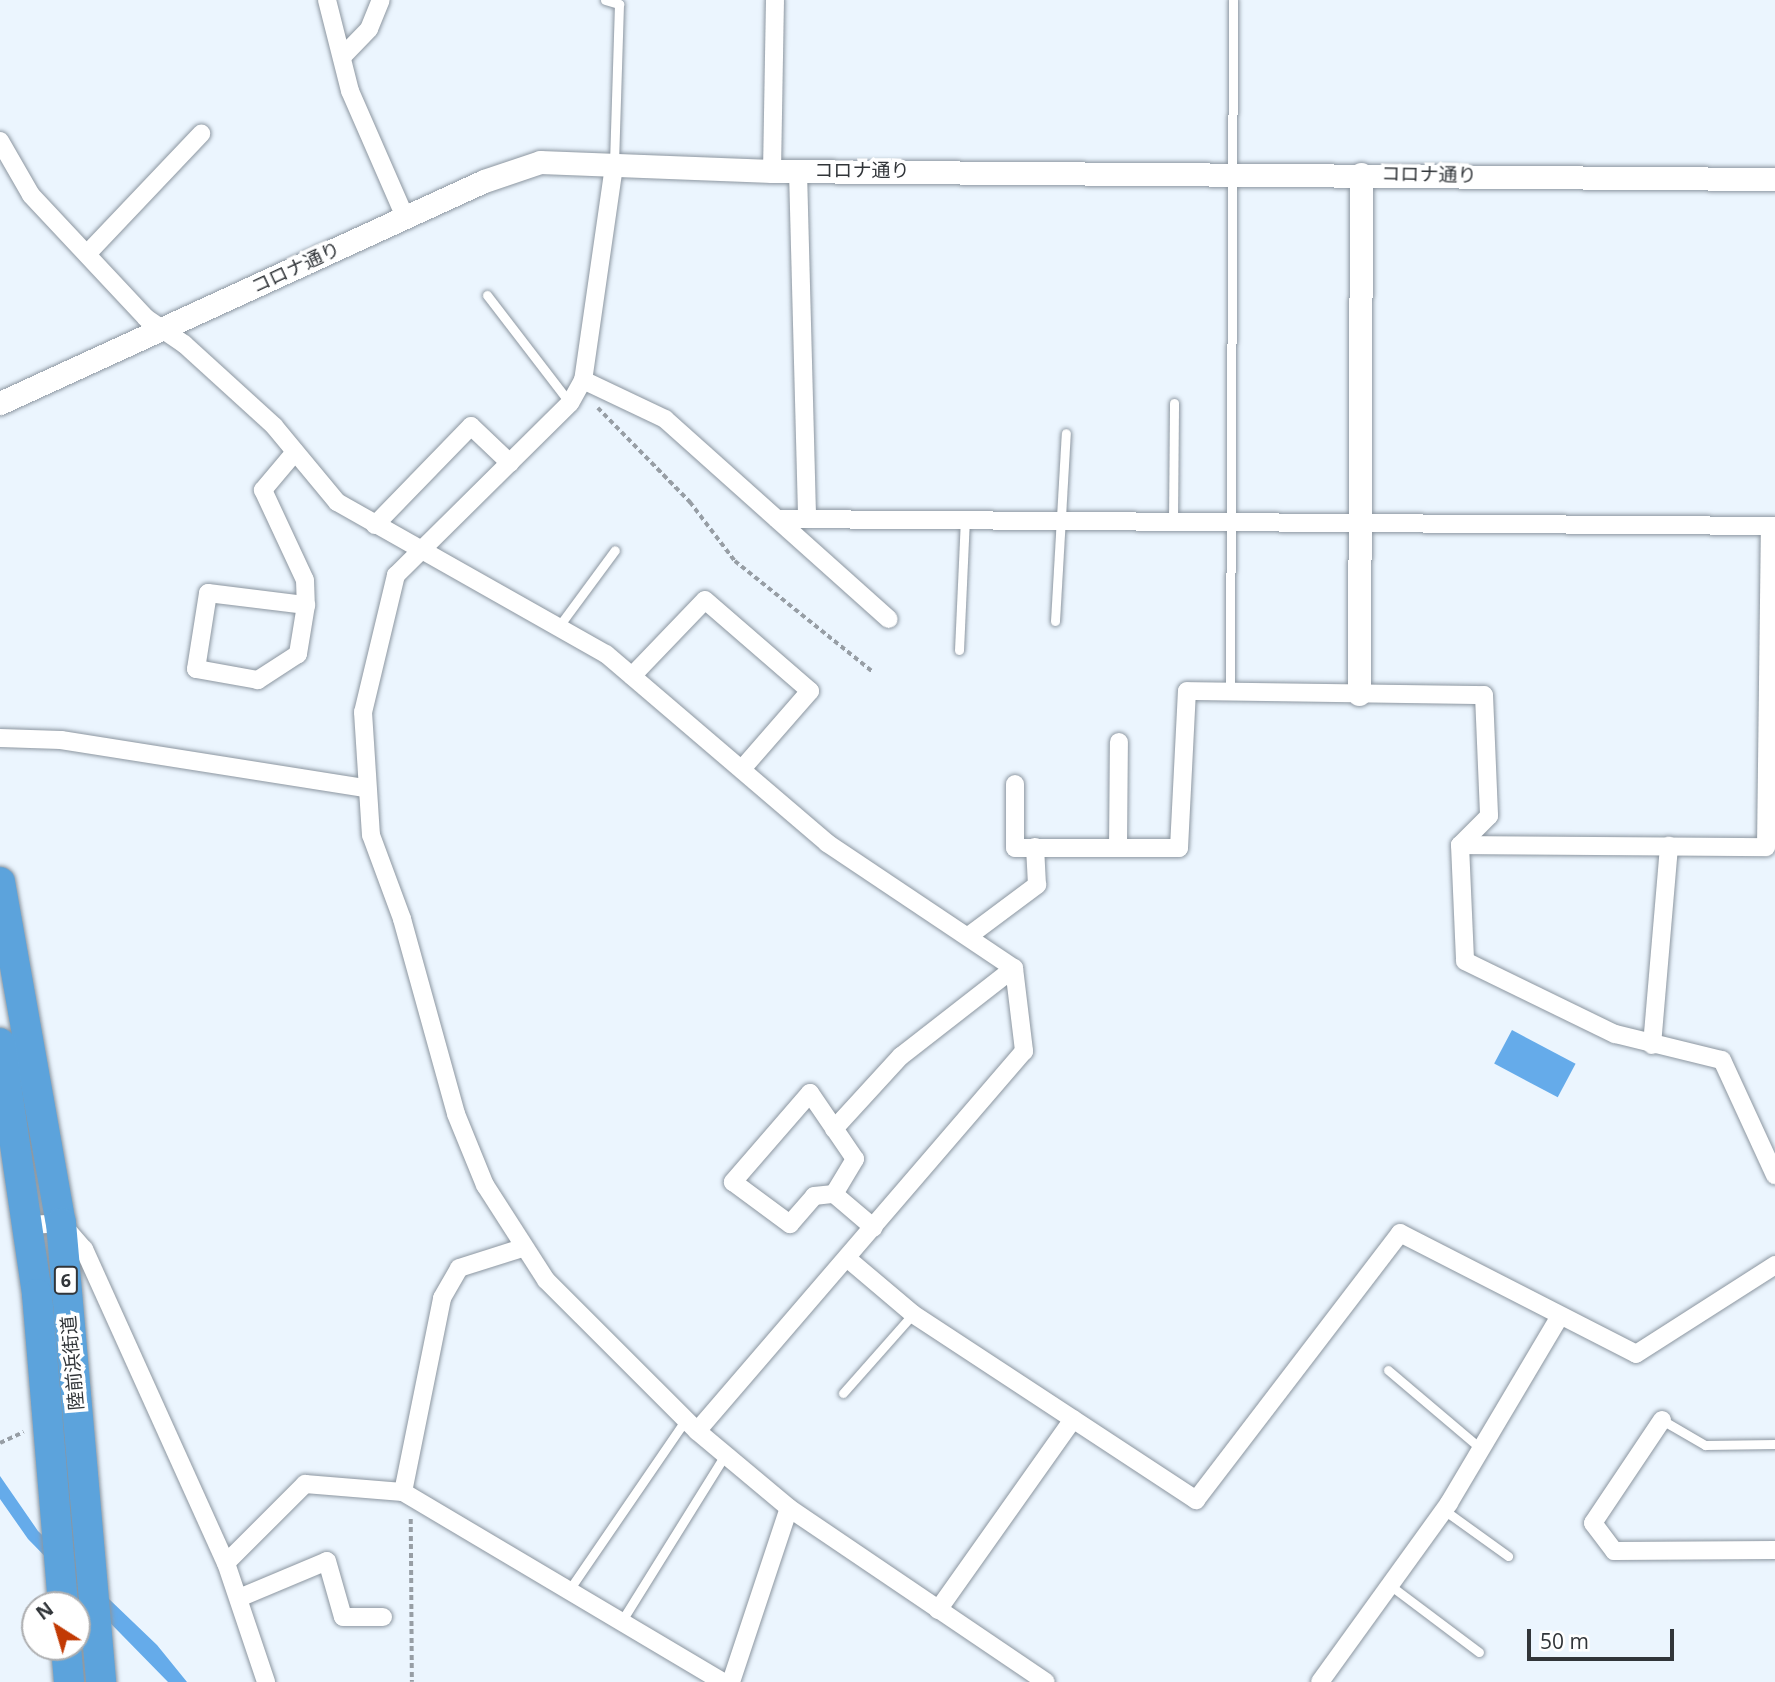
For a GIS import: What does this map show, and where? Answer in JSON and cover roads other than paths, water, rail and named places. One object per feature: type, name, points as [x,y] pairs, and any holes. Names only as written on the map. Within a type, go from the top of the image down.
[{"type":"highway","name":"陸前浜街道","points":[[0,882],[61,1223],[101,1682]]},
{"type":"highway","name":"陸前浜街道","points":[[0,1046],[28,1225],[62,1591]]},
{"type":"highway","points":[[67,1661],[69,1682]]},
{"type":"street","points":[[327,0],[342,57],[405,217]]},
{"type":"street","points":[[342,57],[369,29],[382,0]]},
{"type":"street","points":[[772,171],[775,0]]},
{"type":"street","points":[[87,254],[201,134]]},
{"type":"street","points":[[0,141],[31,195],[87,254],[295,452],[337,502],[417,550],[559,626],[632,676],[878,881],[970,935],[1014,968],[1024,1051],[848,1259],[691,1425]]},
{"type":"street","name":"コロナ通り","points":[[0,403],[166,330],[405,217],[540,163],[772,171],[1235,171],[1775,179]]},
{"type":"street","points":[[614,166],[577,391],[510,463],[417,550],[396,575],[363,712],[365,788],[371,835],[402,919],[456,1114],[485,1185],[522,1248],[583,1319],[691,1425],[789,1508],[1046,1682]]},
{"type":"street","points":[[798,171],[807,519]]},
{"type":"street","points":[[1359,694],[1361,174]]},
{"type":"street","points":[[577,391],[665,419],[889,619]]},
{"type":"street","points":[[375,525],[471,426],[510,463]]},
{"type":"street","points":[[295,452],[263,490],[305,580],[306,605],[298,654],[258,680],[196,669],[208,593],[306,605]]},
{"type":"street","points":[[777,519],[1773,526],[1766,847],[1460,845]]},
{"type":"street","points":[[632,676],[705,600],[810,691],[743,769]]},
{"type":"street","points":[[1015,784],[1015,848],[1179,848],[1187,691],[1484,695],[1489,816],[1460,845],[1465,961],[1652,1045],[1722,1060],[1775,1175]]},
{"type":"street","points":[[0,738],[61,740],[365,788]]},
{"type":"street","points":[[1118,848],[1119,742]]},
{"type":"street","points":[[1652,1045],[1669,846]]},
{"type":"street","points":[[970,935],[1037,885],[1035,847]]},
{"type":"street","points":[[834,1129],[901,1056],[1014,968]]},
{"type":"street","points":[[834,1194],[855,1159],[810,1093],[733,1182],[790,1224],[814,1196],[834,1194],[874,1228]]},
{"type":"street","points":[[28,1225],[61,1223],[84,1249],[226,1563],[265,1682]]},
{"type":"street","points":[[848,1259],[913,1314],[1196,1500],[1400,1233],[1559,1318],[1636,1354],[1775,1265]]},
{"type":"street","points":[[406,1494],[442,1298],[459,1268],[522,1248]]},
{"type":"street","points":[[1322,1681],[1444,1510],[1559,1318]]},
{"type":"street","points":[[938,1610],[1073,1419]]},
{"type":"street","points":[[1662,1420],[1593,1523],[1614,1551],[1775,1550]]},
{"type":"street","points":[[226,1563],[306,1485],[406,1494],[723,1682]]},
{"type":"street","points":[[731,1682],[789,1508]]},
{"type":"street","points":[[239,1598],[327,1561],[343,1617],[383,1617]]},
{"type":"lane","points":[[605,0],[619,4],[614,166]]},
{"type":"lane","points":[[1230,692],[1235,523],[1233,0]]},
{"type":"lane","points":[[487,295],[577,391]]},
{"type":"lane","points":[[1173,522],[1174,402]]},
{"type":"lane","points":[[1055,621],[1066,433]]},
{"type":"lane","points":[[959,650],[965,520]]},
{"type":"lane","points":[[559,626],[615,550]]},
{"type":"lane","points":[[843,1393],[913,1314]]},
{"type":"lane","points":[[1388,1370],[1480,1448]]},
{"type":"lane","points":[[1662,1420],[1705,1445],[1775,1444]]},
{"type":"lane","points":[[569,1590],[691,1425]]},
{"type":"lane","points":[[621,1622],[726,1455]]},
{"type":"lane","points":[[1444,1510],[1508,1556]]},
{"type":"lane","points":[[1391,1586],[1479,1652]]},
{"type":"water","points":[[1512,1030],[1576,1064],[1558,1097],[1494,1064]]},
{"type":"water","points":[[0,1476],[38,1531],[157,1645],[187,1682],[168,1682],[91,1603],[91,1591],[79,1591],[28,1539],[0,1499]]}]
